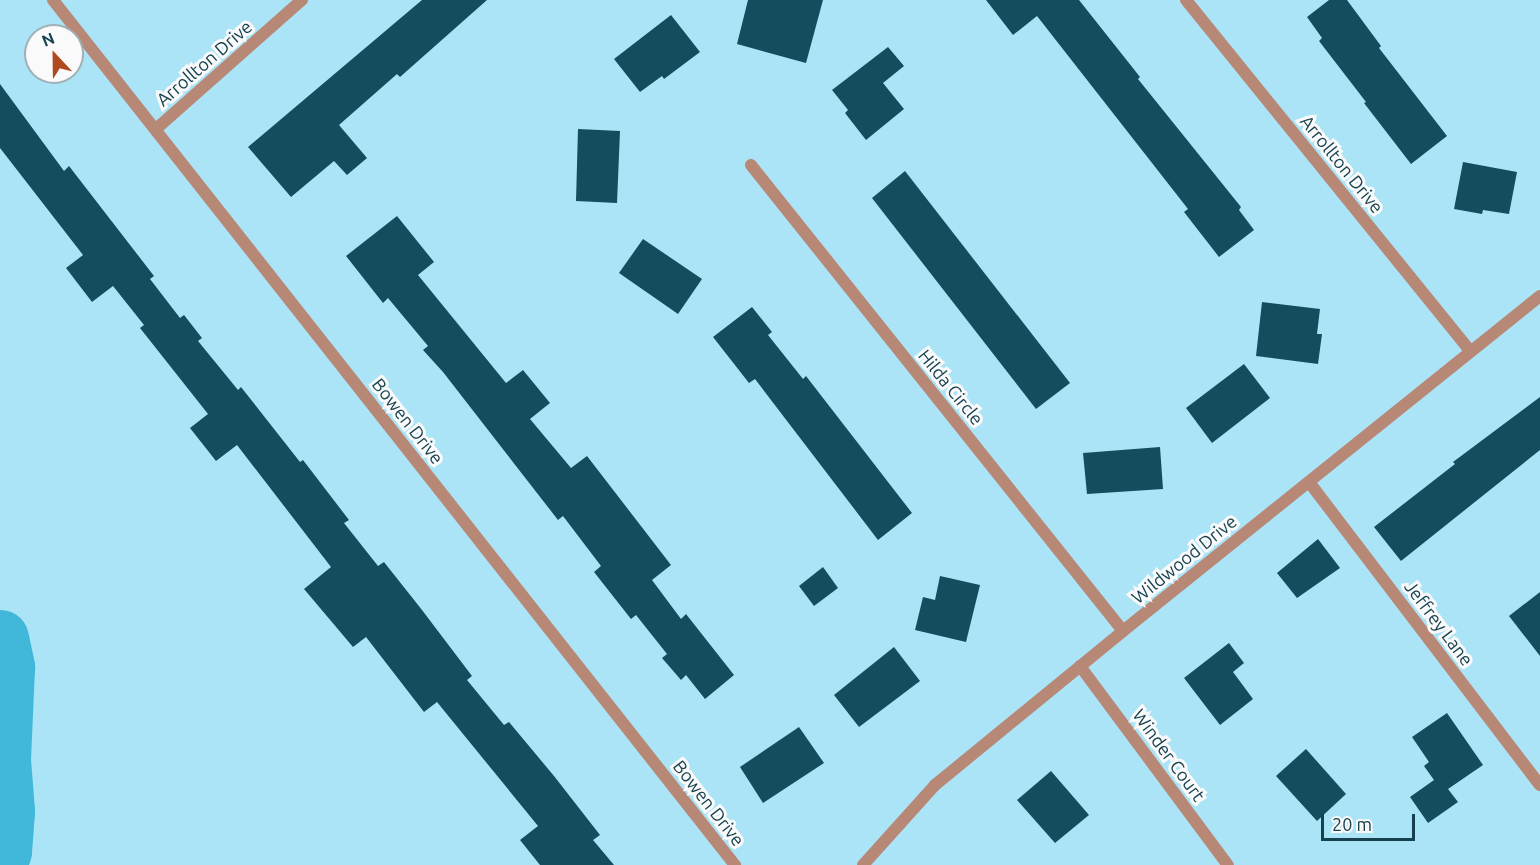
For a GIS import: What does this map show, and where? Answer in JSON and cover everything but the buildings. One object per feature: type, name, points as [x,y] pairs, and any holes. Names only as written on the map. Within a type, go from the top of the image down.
[{"type":"street","name":"Bowen Drive","points":[[53,0],[735,865]]},
{"type":"street","name":"Arrollton Drive","points":[[156,129],[302,0]]},
{"type":"street","name":"Arrollton Drive","points":[[1186,0],[1470,351]]},
{"type":"street","name":"Hilda Circle","points":[[751,165],[1123,631]]},
{"type":"street","name":"Wildwood Drive","points":[[863,865],[935,785],[1540,296]]},
{"type":"street","name":"Jeffrey Lane","points":[[1309,482],[1540,785]]},
{"type":"street","name":"Winder Court","points":[[1080,666],[1228,865]]},
{"type":"waterway","points":[[0,638],[6,667],[2,760],[6,811],[3,851],[0,859]]}]
